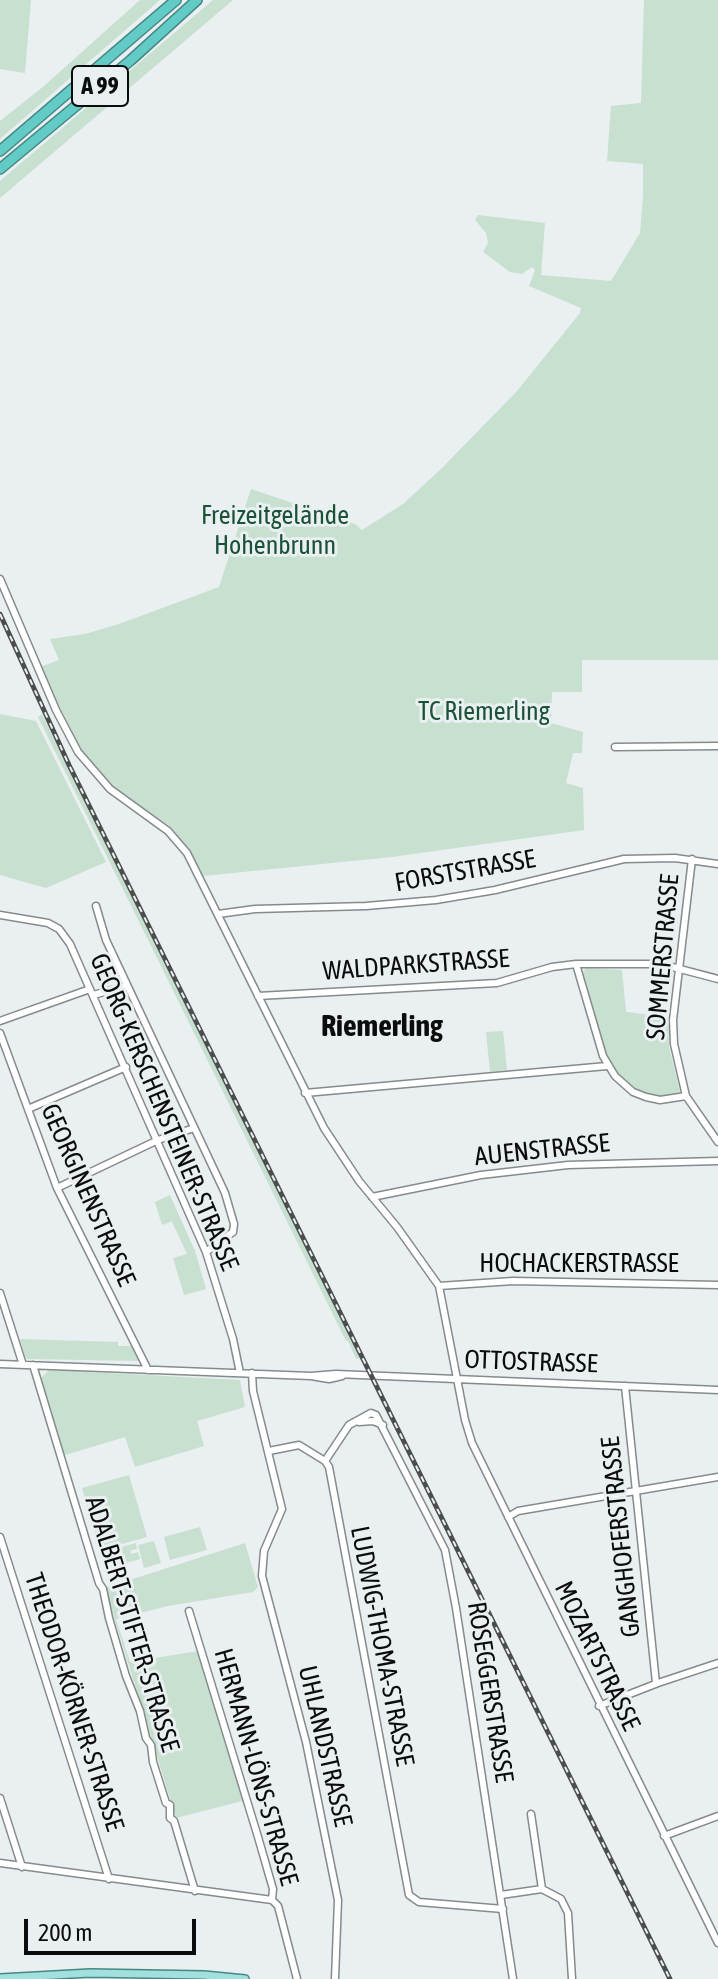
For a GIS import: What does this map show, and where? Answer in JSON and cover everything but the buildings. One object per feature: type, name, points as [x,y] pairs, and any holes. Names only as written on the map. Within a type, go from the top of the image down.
[{"type":"highway","name":"A 99","points":[[0,151],[176,0]]},
{"type":"highway","name":"A 99","points":[[0,169],[131,60],[197,0]]},
{"type":"main road","points":[[0,1978],[90,1973],[245,1979]]},
{"type":"street","points":[[0,579],[78,752],[110,789],[161,824],[187,853],[329,1136],[439,1286]]},
{"type":"street","points":[[615,747],[718,746]]},
{"type":"street","name":"FORSTSTRASSE","points":[[218,914],[255,909],[419,902],[495,890],[624,859],[692,859],[718,864]]},
{"type":"street","name":"SOMMERSTRASSE","points":[[692,859],[672,1023],[677,1063],[686,1096],[718,1142]]},
{"type":"street","points":[[96,906],[99,923],[127,986],[225,1193],[234,1224],[231,1235],[206,1252]]},
{"type":"street","name":"GEORG-KERSCHENSTEINER-STRASSE","points":[[0,915],[48,923],[64,934],[206,1252],[233,1339],[240,1373]]},
{"type":"street","points":[[576,964],[607,1066],[623,1085],[646,1097],[660,1100],[686,1096]]},
{"type":"street","name":"WALDPARKSTRASSE","points":[[258,996],[501,983],[552,967],[576,964],[661,964],[718,979]]},
{"type":"street","points":[[0,1021],[92,992],[127,986]]},
{"type":"street","name":"GEORGINENSTRASSE","points":[[0,1033],[57,1188],[148,1370]]},
{"type":"street","points":[[305,1093],[607,1066]]},
{"type":"street","points":[[28,1109],[126,1067]]},
{"type":"street","points":[[57,1188],[158,1140],[194,1128]]},
{"type":"street","name":"AUENSTRASSE","points":[[372,1197],[481,1175],[568,1165],[718,1161]]},
{"type":"street","name":"HOCHACKERSTRASSE","points":[[439,1286],[527,1280],[718,1285]]},
{"type":"street","name":"MOZARTSTRASSE","points":[[439,1286],[472,1443],[718,1943]]},
{"type":"street","points":[[0,1293],[23,1365]]},
{"type":"street","name":"OTTOSTRASSE","points":[[0,1364],[311,1376],[318,1373],[718,1390]]},
{"type":"street","name":"ADALBERT-STIFTER-STRASSE","points":[[33,1365],[109,1609],[126,1676],[140,1711],[157,1775],[166,1803],[170,1805],[170,1818],[174,1821],[195,1891]]},
{"type":"street","name":"UHLANDSTRASSE","points":[[252,1373],[253,1391],[282,1509],[264,1551],[262,1576],[306,1742],[334,1878],[340,1917],[335,1979]]},
{"type":"street","name":"GANGHOFERSTRASSE","points":[[625,1386],[656,1683]]},
{"type":"street","name":"ROSEGGERSTRASSE","points":[[325,1461],[349,1425],[371,1413],[376,1415],[445,1550],[513,1979]]},
{"type":"street","points":[[269,1451],[299,1445],[325,1461]]},
{"type":"street","name":"LUDWIG-THOMA-STRASSE","points":[[325,1461],[331,1478],[408,1890],[412,1899],[419,1902],[503,1909]]},
{"type":"street","points":[[508,1517],[518,1511],[718,1477]]},
{"type":"street","name":"THEODOR-KÖRNER-STRASSE","points":[[0,1537],[109,1879]]},
{"type":"street","name":"HERMANN-LÖNS-STRASSE","points":[[189,1611],[297,1979]]},
{"type":"street","points":[[599,1706],[718,1663]]},
{"type":"street","points":[[0,1798],[22,1867]]},
{"type":"street","points":[[531,1814],[542,1889]]},
{"type":"street","points":[[664,1836],[718,1816]]},
{"type":"street","points":[[0,1863],[272,1900]]},
{"type":"street","points":[[501,1895],[542,1889],[556,1895],[566,1907],[572,1979]]},
{"type":"green space","points":[[0,0],[31,0],[25,73],[0,69]]},
{"type":"green space","points":[[140,0],[160,0],[0,139],[0,121]]},
{"type":"green space","points":[[213,0],[233,0],[0,198],[0,181]]},
{"type":"green space","points":[[644,0],[718,0],[718,660],[582,660],[582,692],[552,692],[551,723],[583,732],[582,753],[573,753],[566,783],[583,788],[584,830],[392,857],[203,876],[171,827],[114,788],[83,754],[40,667],[59,660],[50,639],[85,634],[119,624],[219,587],[251,489],[355,524],[362,530],[403,504],[517,391],[581,308],[529,286],[535,270],[532,267],[522,274],[510,272],[483,252],[488,243],[486,233],[475,220],[478,215],[545,223],[541,275],[611,281],[640,233],[643,164],[607,161],[611,106],[641,103]]},
{"type":"green space","points":[[0,714],[36,721],[106,862],[46,888],[0,875]]},
{"type":"green space","points":[[42,714],[360,1358],[356,1359],[346,1341],[38,717]]},
{"type":"green space","points":[[586,968],[622,970],[626,1012],[668,1017],[669,1047],[680,1092],[653,1096],[635,1090],[620,1078],[606,1055],[583,972]]},
{"type":"green space","points":[[503,1031],[507,1070],[490,1072],[486,1032]]},
{"type":"green space","points":[[170,1195],[195,1251],[206,1289],[184,1295],[173,1258],[187,1254],[172,1222],[176,1220],[162,1225],[155,1202]]},
{"type":"green space","points":[[20,1339],[118,1342],[118,1346],[132,1346],[139,1361],[28,1359]]},
{"type":"green space","points":[[49,1370],[240,1380],[245,1407],[197,1421],[204,1446],[135,1467],[125,1437],[62,1456],[40,1385],[41,1378]]},
{"type":"green space","points":[[129,1475],[147,1537],[100,1550],[82,1488]]},
{"type":"green space","points":[[200,1527],[207,1550],[170,1560],[164,1537]]},
{"type":"green space","points":[[154,1541],[161,1563],[144,1568],[138,1545]]},
{"type":"green space","points":[[136,1543],[137,1549],[131,1550],[131,1554],[138,1552],[140,1559],[122,1564],[122,1568],[107,1568],[103,1552]]},
{"type":"green space","points":[[245,1543],[258,1587],[253,1592],[168,1606],[116,1619],[130,1662],[198,1651],[246,1800],[176,1818],[105,1588]]},
{"type":"railway","points":[[0,614],[69,765],[670,1979]]},
{"type":"district","name":"Riemerling","points":[[382,1027]]},
{"type":"park label","name":"Freizeitgelände Hohenbrunn","points":[[275,531]]},
{"type":"park label","name":"TC Riemerling","points":[[484,712]]}]
